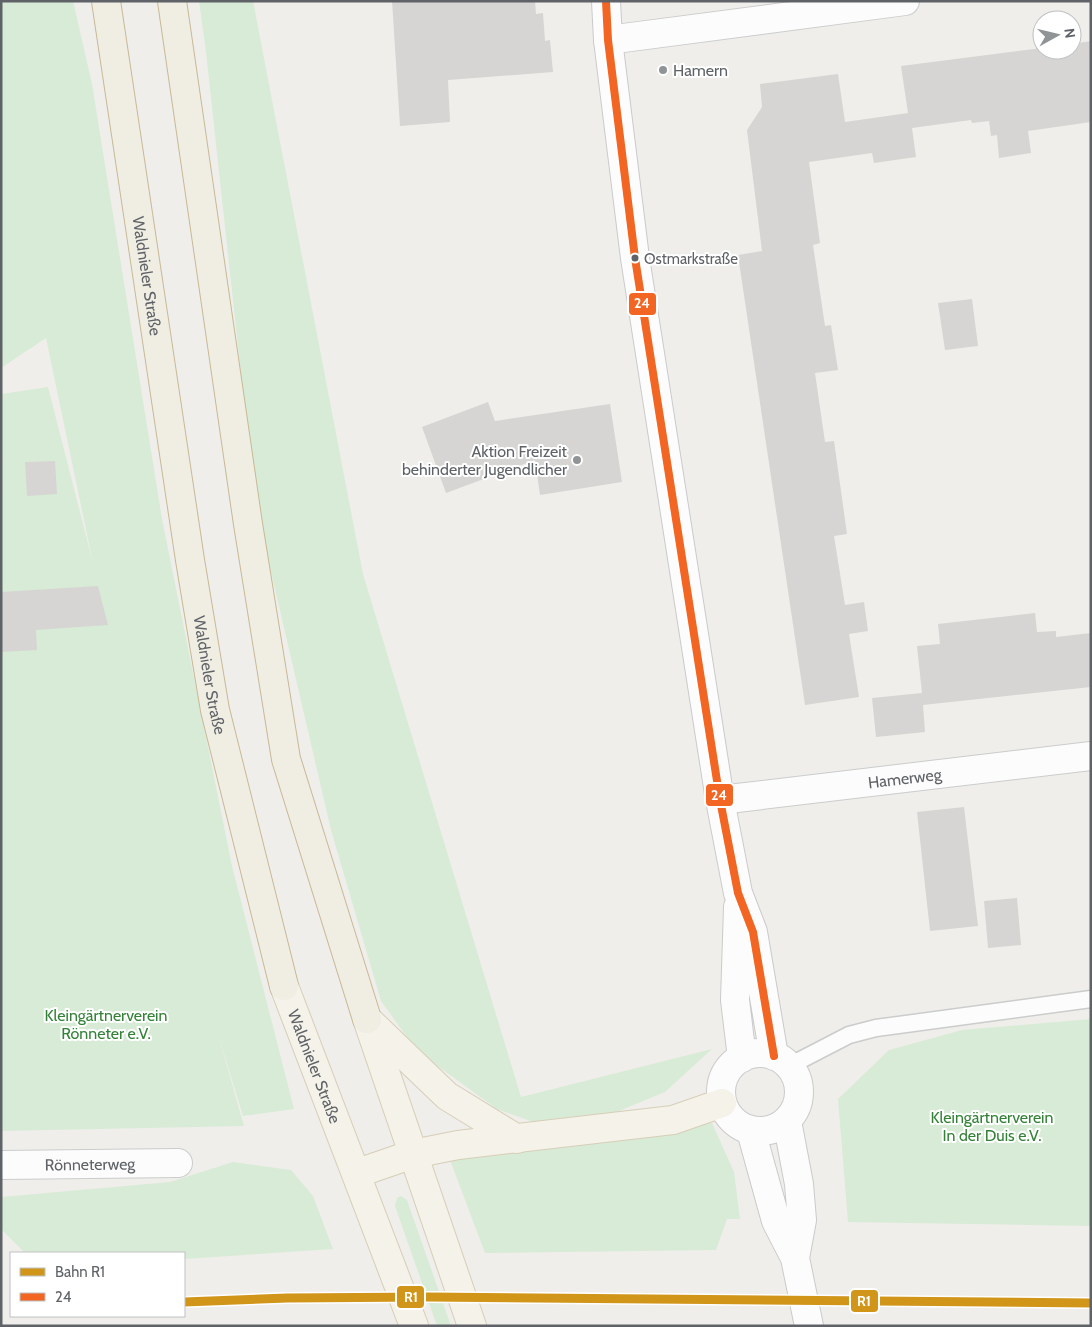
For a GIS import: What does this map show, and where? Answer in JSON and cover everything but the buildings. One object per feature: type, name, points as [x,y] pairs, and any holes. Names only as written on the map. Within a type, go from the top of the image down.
[{"type":"highway","points":[[101,1],[111,34]]},
{"type":"highway","name":"Waldnieler Straße","points":[[106,1],[215,710],[284,986]]},
{"type":"highway","points":[[172,1],[246,515],[286,759],[367,1019]]},
{"type":"main road","points":[[606,1],[608,40],[635,258],[720,800],[738,893],[753,932],[781,1061],[795,1076],[798,1100],[794,1111],[787,1121],[776,1128],[764,1131],[751,1131],[733,1121],[722,1103],[721,1090],[724,1077],[731,1066],[752,1054],[781,1061]]},
{"type":"main road","points":[[608,40],[905,1]]},
{"type":"main road","name":"Hamerweg","points":[[720,800],[1091,756]]},
{"type":"main road","points":[[738,893],[734,1000],[742,1058]]},
{"type":"main road","name":"Waldnieler Straße","points":[[284,986],[358,1174],[414,1326]]},
{"type":"main road","points":[[367,1019],[447,1096],[517,1139]]},
{"type":"main road","points":[[367,1019],[472,1326]]},
{"type":"main road","points":[[358,1174],[413,1154],[458,1145],[673,1120],[722,1103]]},
{"type":"main road","points":[[787,1121],[799,1184],[802,1220],[795,1258]]},
{"type":"main road","points":[[751,1131],[776,1221],[795,1258],[809,1326]]},
{"type":"main road","name":"Rönneterweg","points":[[1,1165],[178,1164]]},
{"type":"lane","points":[[781,1061],[849,1035],[876,1028],[1091,999]]},
{"type":"green space","name":"Kleingärtnerverein Rönneter e.V.","points":[[1,1],[73,1],[92,84],[162,519],[232,866],[294,1109],[243,1116],[217,1031],[244,1126],[1,1131],[1,394],[48,387],[93,563],[46,338],[1,368]]},
{"type":"green space","points":[[199,1],[253,1],[363,574],[521,1097],[712,1049],[665,1092],[609,1115],[539,1124],[497,1109],[417,1051],[381,1001],[331,830],[255,503]]},
{"type":"green space","name":"Kleingärtnerverein In der Duis e.V.","points":[[1091,1019],[1091,1226],[848,1222],[838,1099],[889,1050],[962,1030]]},
{"type":"green space","points":[[712,1123],[734,1172],[740,1219],[727,1219],[716,1250],[485,1253],[450,1160]]},
{"type":"green space","points":[[233,1162],[291,1170],[313,1196],[333,1249],[185,1259],[185,1252],[24,1252],[1,1229],[1,1197],[170,1182]]},
{"type":"green space","points":[[401,1196],[407,1200],[451,1326],[437,1326],[395,1206],[397,1198]]},
{"type":"rail line","name":"R1","points":[[185,1302],[287,1298],[428,1297],[1091,1303]]},
{"type":"transit line","name":"24","points":[[606,1],[608,40],[635,258],[720,800],[738,893],[753,932],[774,1056]]},
{"type":"place","name":"Hamern","points":[[663,70]]},
{"type":"place","name":"Ostmarkstraße","points":[[635,258]]},
{"type":"place","name":"Aktion Freizeit behinderter Jugendlicher","points":[[577,460]]}]
